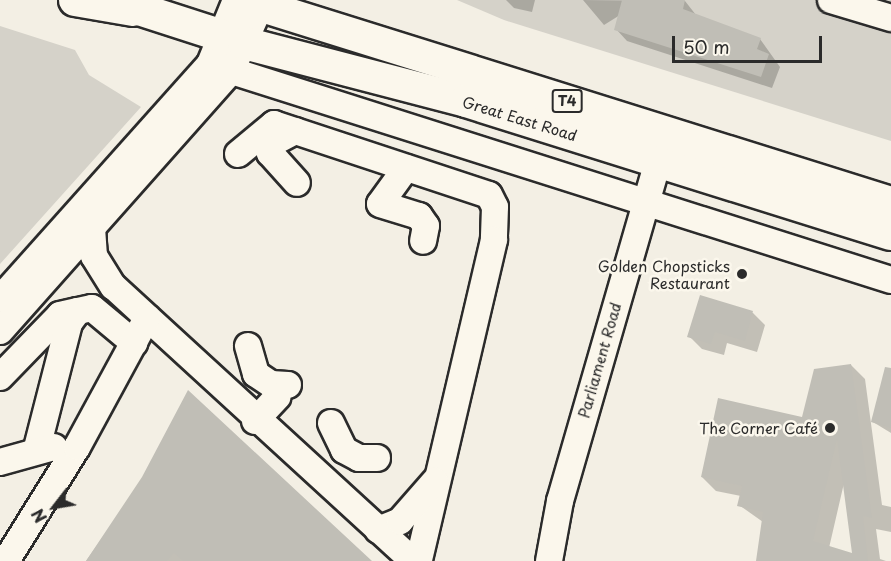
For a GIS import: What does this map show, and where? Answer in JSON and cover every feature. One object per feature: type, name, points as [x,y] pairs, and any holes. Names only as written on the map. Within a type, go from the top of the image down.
[{"type":"main road","name":"Great East Road","points":[[75,0],[146,11]]},
{"type":"main road","name":"Great East Road","points":[[111,0],[233,39],[466,101],[891,234]]},
{"type":"main road","name":"Great East Road","points":[[251,1],[891,203]]},
{"type":"street","points":[[302,0],[323,24]]},
{"type":"street","points":[[831,0],[891,18]]},
{"type":"street","points":[[0,331],[92,228],[221,67],[251,1]]},
{"type":"street","points":[[221,67],[643,204],[891,280]]},
{"type":"street","points":[[0,299],[221,67]]},
{"type":"street","points":[[297,183],[275,164],[254,154],[238,154],[274,124],[489,195],[497,218],[419,561]]},
{"type":"street","name":"Parliament Road","points":[[549,561],[560,501],[643,204],[658,161]]},
{"type":"street","points":[[406,168],[380,204],[419,216],[426,226],[423,241]]},
{"type":"street","points":[[92,228],[94,256],[113,286],[147,318],[271,398]]},
{"type":"street","points":[[0,376],[60,315],[92,308],[134,343]]},
{"type":"street","points":[[37,448],[69,323],[78,311]]},
{"type":"street","points":[[6,561],[77,447],[147,318]]},
{"type":"street","points":[[248,346],[251,366],[271,398],[378,530],[413,561]]},
{"type":"street","points":[[331,423],[344,450],[359,458],[377,458]]},
{"type":"street","points":[[0,462],[37,448],[77,447]]},
{"type":"street","points":[[378,530],[400,521],[438,476]]},
{"type":"shaded area","points":[[457,0],[891,0],[891,141],[504,20]]},
{"type":"shaded area","points":[[0,26],[75,50],[89,75],[141,107],[0,264]]},
{"type":"building","points":[[622,0],[685,0],[683,9],[761,38],[757,49],[769,54],[761,77],[614,30]]},
{"type":"building","points":[[700,295],[753,311],[745,341],[715,332],[711,344],[687,337]]},
{"type":"building","points":[[851,364],[872,518],[863,516],[868,561],[756,561],[763,512],[737,506],[742,486],[701,477],[718,398],[802,417],[814,369]],"holes":[[[837,439],[852,553],[813,541]]]},
{"type":"building","points":[[885,367],[891,368],[891,428],[871,422]]},
{"type":"building","points":[[188,390],[372,561],[183,561],[174,553],[167,561],[86,561],[142,477]]},
{"type":"place","name":"Golden Chopsticks Restaurant","points":[[742,274]]},
{"type":"place","name":"The Corner Café","points":[[830,428]]}]
